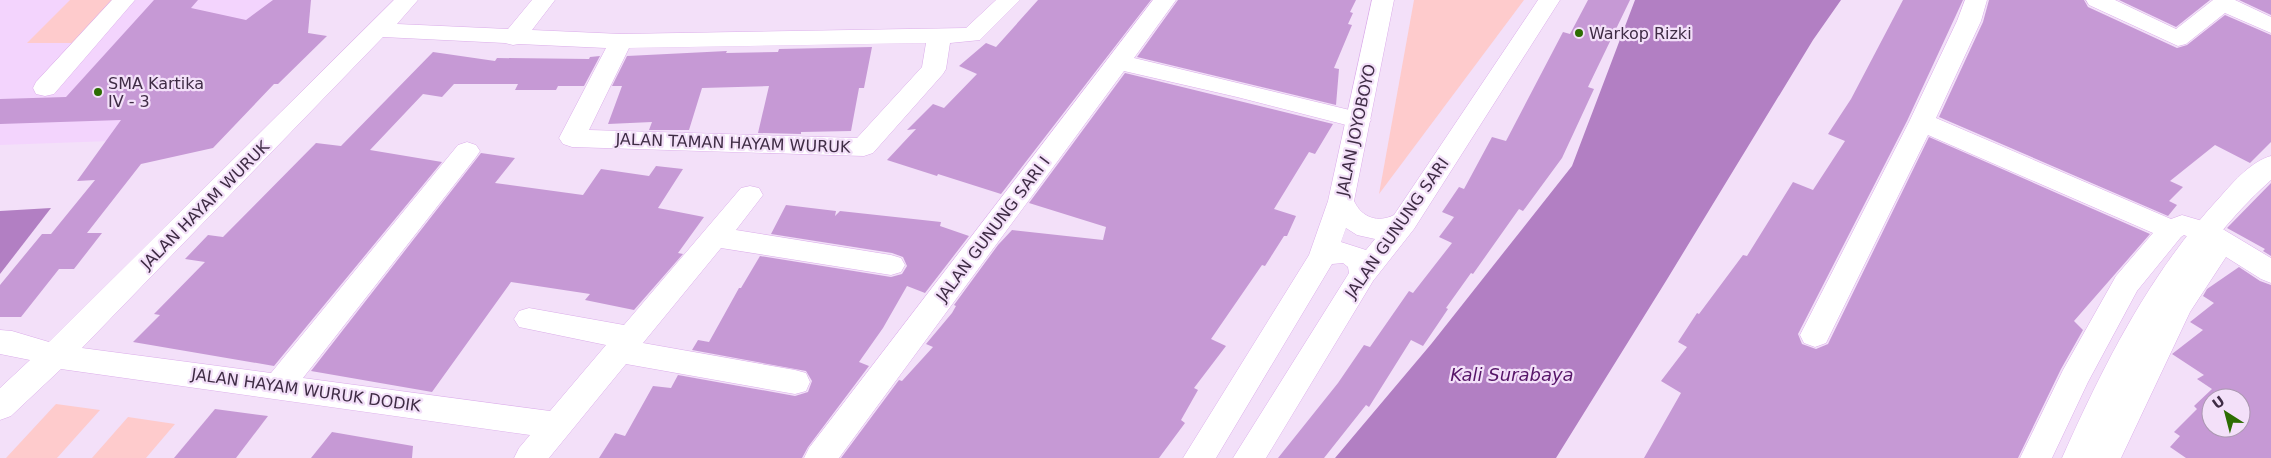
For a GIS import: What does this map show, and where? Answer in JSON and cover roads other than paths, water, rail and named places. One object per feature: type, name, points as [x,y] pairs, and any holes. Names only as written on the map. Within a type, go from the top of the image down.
[{"type":"street","points":[[45,88],[124,0]]},
{"type":"street","name":"JALAN HAYAM WURUK","points":[[0,407],[55,356],[407,0]]},
{"type":"street","points":[[514,38],[544,0]]},
{"type":"street","points":[[378,30],[514,38],[621,41],[972,35],[1010,0]]},
{"type":"street","name":"JALAN GUNUNG SARI I","points":[[820,458],[1165,0]]},
{"type":"street","name":"JALAN JOYOBOYO","points":[[1322,257],[1341,201],[1383,0]]},
{"type":"street","name":"JALAN GUNUNG SARI","points":[[1250,458],[1363,274],[1404,222],[1549,0]]},
{"type":"street","points":[[1815,335],[1922,122],[1969,21],[1976,0]]},
{"type":"street","points":[[2097,0],[2178,39],[2223,3],[2271,26]]},
{"type":"street","name":"JALAN TAMAN HAYAM WURUK","points":[[621,41],[572,138],[864,147],[934,69],[939,36]]},
{"type":"street","points":[[1118,62],[1237,89],[1358,120]]},
{"type":"street","points":[[1922,122],[2171,230]]},
{"type":"street","points":[[278,386],[467,151]]},
{"type":"street","points":[[2105,458],[2214,236],[2247,184],[2271,165]]},
{"type":"street","points":[[530,458],[750,195]]},
{"type":"street","points":[[1341,201],[1344,211],[1351,219],[1360,225],[1372,229],[1384,230],[1396,227],[1404,222]]},
{"type":"street","points":[[2036,458],[2074,379],[2126,284],[2171,230],[2182,225],[2214,236],[2271,272]]},
{"type":"street","points":[[2078,458],[2098,413],[2154,302],[2214,236]]},
{"type":"street","points":[[714,237],[891,265]]},
{"type":"street","points":[[1199,458],[1322,257],[1328,253],[1346,252],[1360,261],[1363,274]]},
{"type":"street","points":[[529,319],[623,345],[795,382]]},
{"type":"street","name":"JALAN HAYAM WURUK DODIK","points":[[0,342],[12,343],[55,356],[556,425]]},
{"type":"water","name":"Kali Surabaya","points":[[1635,0],[1841,0],[1813,40],[1556,458],[1335,458],[1432,343],[1572,166]]},
{"type":"water","points":[[51,208],[0,274],[0,211]]},
{"type":"place","name":"Warkop Rizki","points":[[1579,33]]},
{"type":"place","name":"SMA Kartika IV - 3","points":[[98,92]]}]
